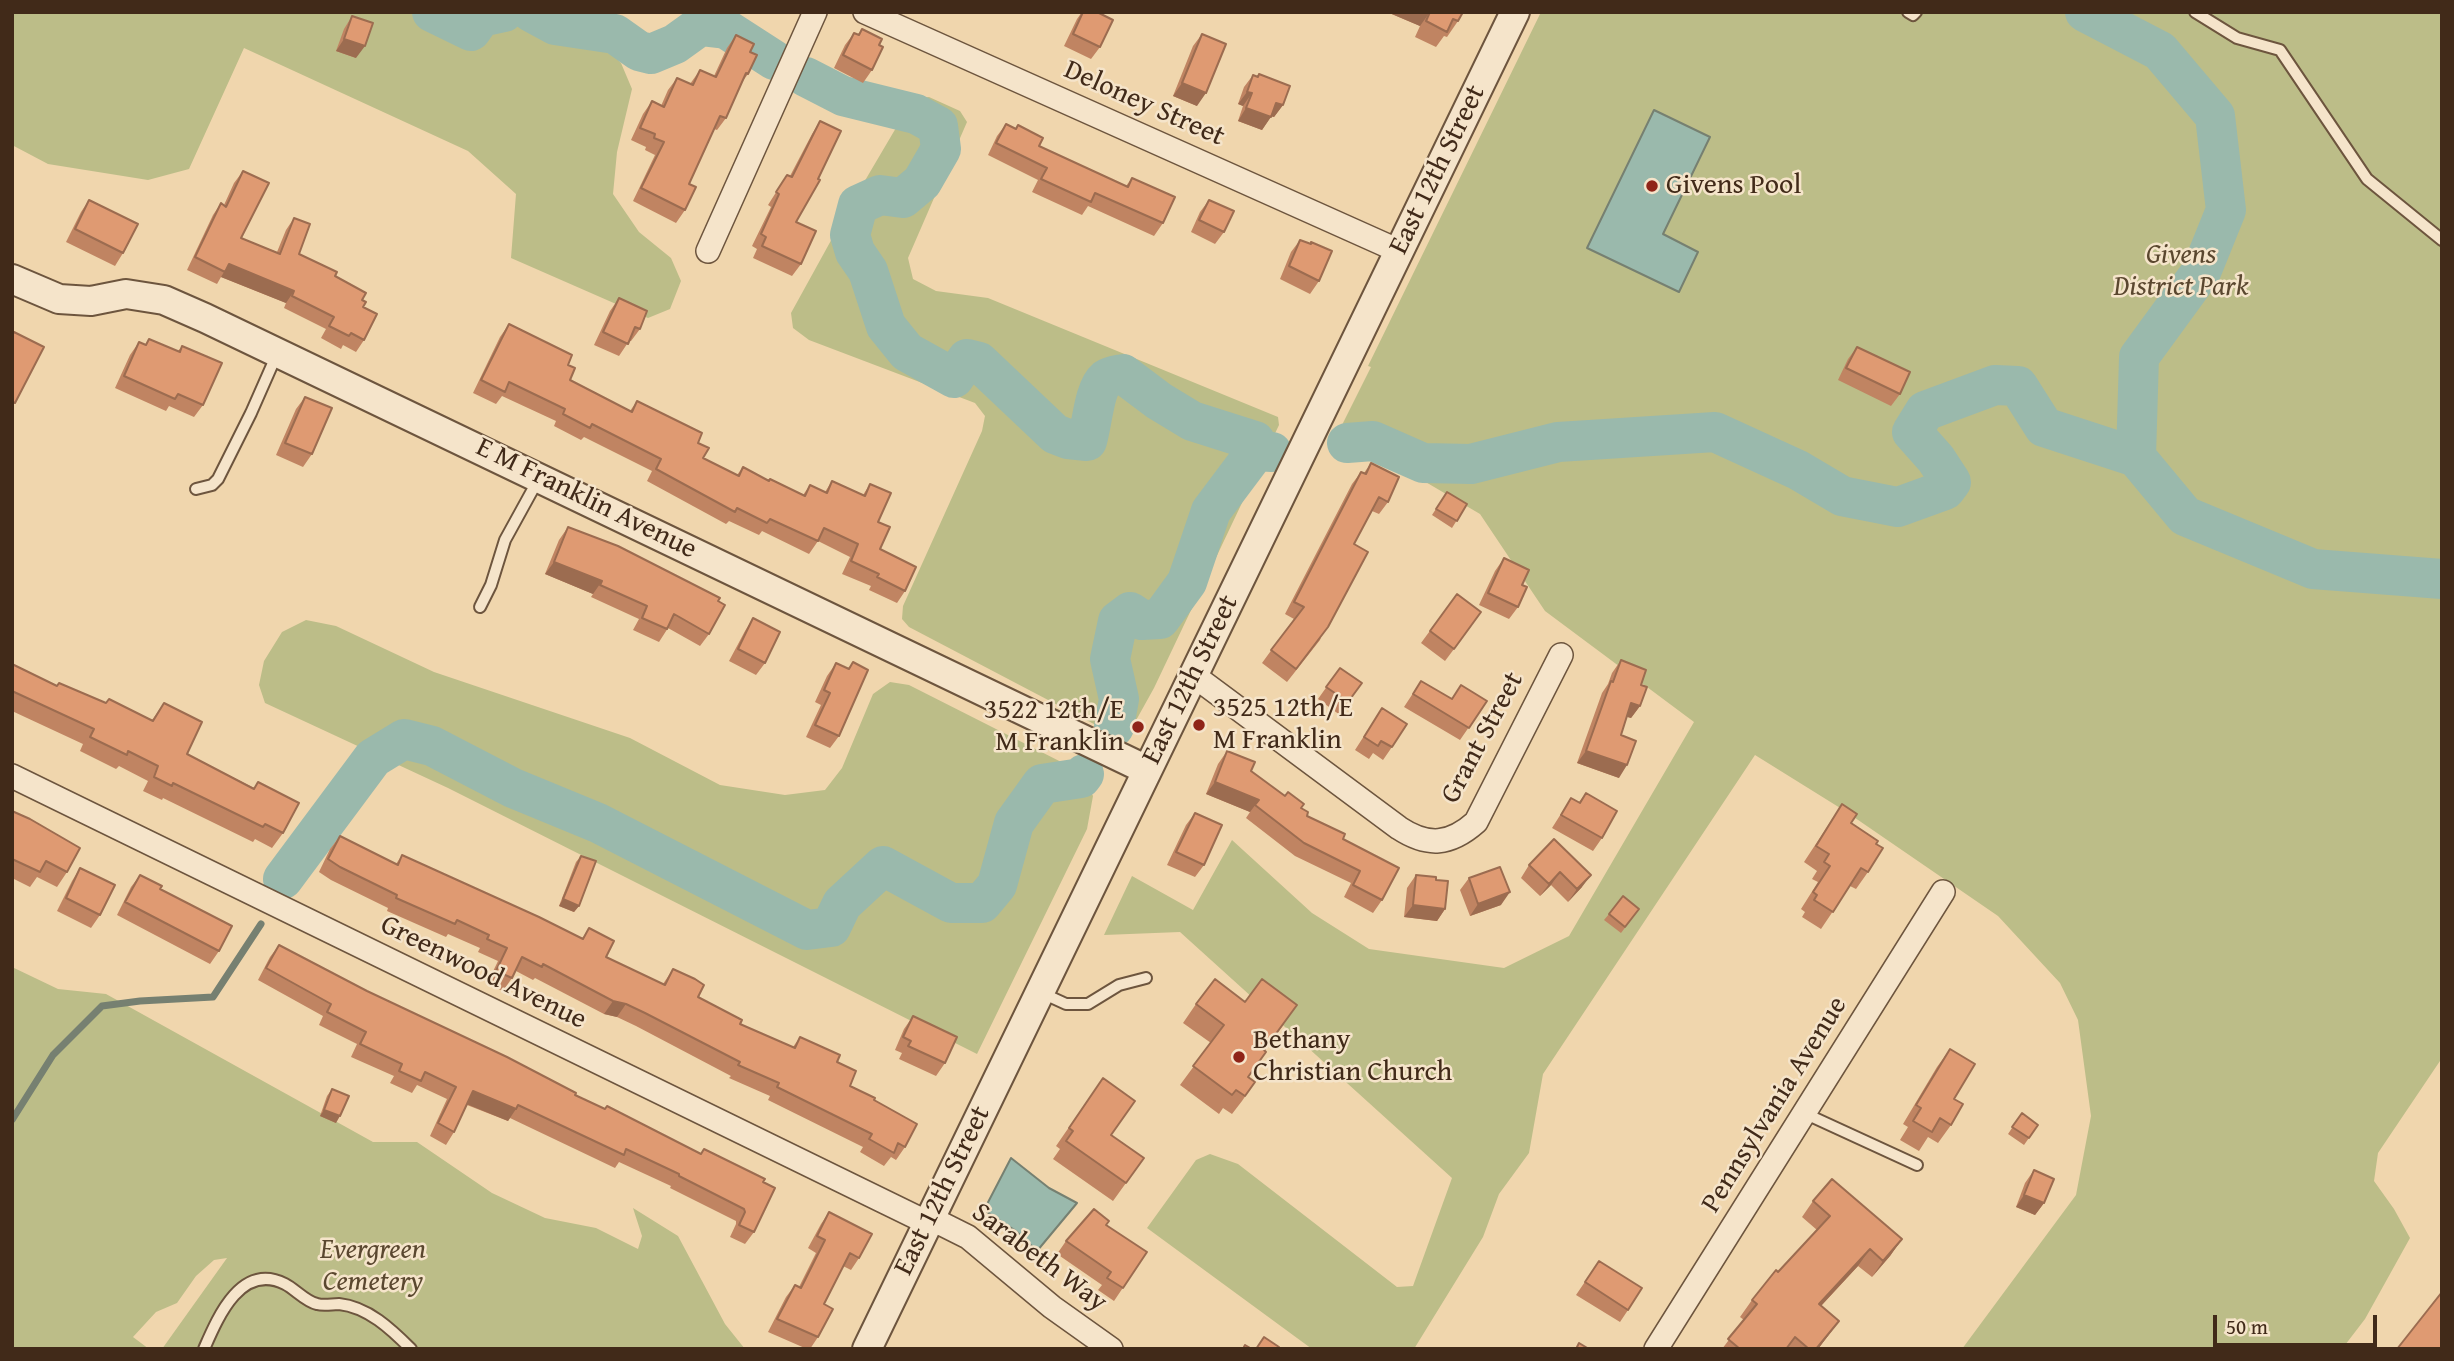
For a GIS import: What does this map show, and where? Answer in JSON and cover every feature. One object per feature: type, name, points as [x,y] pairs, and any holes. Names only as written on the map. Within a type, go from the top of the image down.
[{"type":"street","points":[[708,251],[815,12]]},
{"type":"street","name":"Deloney Street","points":[[865,12],[1399,251]]},
{"type":"street","name":"East 12th Street","points":[[867,1349],[1515,12]]},
{"type":"street","name":"E M Franklin Avenue","points":[[12,279],[59,299],[91,301],[126,294],[164,300],[278,351],[1147,770]]},
{"type":"street","name":"Grant Street","points":[[1193,675],[1412,837],[1447,840],[1476,822],[1561,655]]},
{"type":"street","name":"Greenwood Avenue","points":[[12,776],[929,1220]]},
{"type":"street","name":"Pennsylvania Avenue","points":[[1656,1349],[1943,892]]},
{"type":"street","name":"Sarabeth Way","points":[[929,1220],[968,1237],[1052,1307],[1111,1349]]},
{"type":"lane","points":[[1908,12],[1913,15],[1916,12]]},
{"type":"lane","points":[[2195,12],[2237,38],[2280,50],[2367,179],[2442,240]]},
{"type":"lane","points":[[196,489],[212,485],[218,479],[278,351]]},
{"type":"lane","points":[[480,607],[491,585],[505,540],[540,477]]},
{"type":"lane","points":[[1040,992],[1066,1004],[1088,1004],[1119,985],[1146,978]]},
{"type":"lane","points":[[1806,1114],[1917,1165]]},
{"type":"lane","points":[[204,1349],[219,1314],[242,1286],[265,1278],[284,1283],[316,1304],[340,1304],[365,1311],[411,1349]]},
{"type":"green space","points":[[12,12],[533,12],[599,40],[621,63],[632,89],[617,152],[613,194],[639,232],[671,258],[681,281],[670,309],[648,318],[511,258],[516,194],[468,151],[244,48],[189,169],[148,180],[48,164],[12,145]]},
{"type":"green space","name":"Givens District Park","points":[[1541,12],[2442,12],[2442,1058],[2378,1153],[2374,1181],[2410,1238],[2365,1319],[2342,1349],[1962,1349],[2076,1195],[2091,1116],[2078,1020],[2060,983],[1998,916],[1845,811],[1755,755],[1543,1074],[1529,1153],[1499,1194],[1483,1237],[1414,1349],[1312,1349],[1147,1228],[1196,1160],[1210,1154],[1238,1164],[1397,1287],[1413,1286],[1452,1178],[1180,932],[1104,935],[1132,876],[1193,910],[1232,840],[1312,913],[1369,949],[1504,968],[1569,936],[1694,722],[1545,611],[1480,514],[1339,431],[1371,367],[1368,366]]},
{"type":"green space","points":[[929,97],[960,111],[967,122],[908,258],[913,279],[936,291],[988,298],[1278,417],[1279,425],[1154,688],[1129,733],[1111,733],[909,627],[902,619],[903,606],[982,431],[985,416],[975,403],[809,340],[793,328],[791,313],[850,206],[913,99]]},
{"type":"green space","points":[[306,620],[336,626],[434,672],[630,738],[720,785],[785,795],[825,790],[842,768],[873,694],[890,682],[909,685],[1081,772],[1093,796],[1087,829],[977,1054],[448,788],[265,703],[259,685],[264,661],[282,632]]},
{"type":"green space","name":"Evergreen Cemetery","points":[[12,967],[58,989],[106,994],[373,1142],[417,1142],[492,1193],[545,1218],[596,1228],[638,1249],[642,1236],[633,1208],[678,1236],[725,1324],[745,1349],[162,1349],[227,1258],[214,1260],[196,1276],[177,1303],[156,1312],[133,1337],[149,1349],[12,1349]]},
{"type":"shaded area","name":"Givens Pool","points":[[1654,110],[1710,137],[1663,234],[1698,252],[1679,292],[1587,248]]},
{"type":"shaded area","points":[[1011,1158],[1049,1188],[1077,1203],[1037,1251],[1016,1231],[984,1210]]},
{"type":"building","points":[[1083,12],[1097,12],[1113,20],[1100,47],[1073,34]]},
{"type":"building","points":[[1430,12],[1463,12],[1458,21],[1453,19],[1447,32],[1426,21]]},
{"type":"building","points":[[352,16],[373,23],[365,46],[344,39]]},
{"type":"building","points":[[862,29],[882,39],[879,45],[883,47],[872,70],[843,55],[854,33],[859,35]]},
{"type":"building","points":[[1202,34],[1226,44],[1206,93],[1182,83]]},
{"type":"building","points":[[736,35],[754,44],[750,52],[757,55],[726,118],[720,116],[689,184],[696,187],[685,210],[641,188],[664,142],[654,138],[655,134],[640,128],[652,101],[664,107],[677,78],[693,85],[700,70],[716,77]]},
{"type":"building","points":[[1259,74],[1290,86],[1283,105],[1276,103],[1271,117],[1246,108],[1252,93],[1247,92],[1253,75],[1258,77]]},
{"type":"building","points":[[820,121],[841,131],[818,179],[820,180],[796,222],[816,231],[801,264],[762,246],[766,237],[761,234],[779,194],[776,192],[787,175],[792,177]]},
{"type":"building","points":[[1006,124],[1016,129],[1018,125],[1043,138],[1039,146],[1128,187],[1132,178],[1175,197],[1163,223],[1095,193],[1091,202],[1041,179],[1047,168],[996,143]]},
{"type":"building","points":[[243,171],[269,183],[241,238],[280,254],[294,218],[310,224],[299,254],[337,272],[335,276],[366,293],[362,300],[366,302],[363,307],[377,314],[364,340],[329,326],[334,317],[292,296],[294,291],[229,264],[225,272],[195,257],[221,203],[226,207]]},
{"type":"building","points":[[89,200],[138,224],[123,253],[75,229]]},
{"type":"building","points":[[1209,200],[1234,211],[1224,232],[1199,220]]},
{"type":"building","points":[[1300,240],[1332,251],[1319,281],[1289,266]]},
{"type":"building","points":[[619,298],[647,311],[640,329],[635,327],[628,344],[603,332]]},
{"type":"building","points":[[509,324],[572,355],[568,365],[575,368],[570,380],[632,412],[637,401],[702,433],[698,443],[709,448],[703,458],[739,476],[743,467],[805,496],[810,485],[827,493],[832,481],[865,496],[870,484],[891,493],[878,522],[890,527],[880,549],[916,567],[905,591],[877,577],[879,574],[851,561],[858,544],[824,528],[818,541],[770,519],[767,523],[737,508],[735,512],[656,469],[661,459],[592,424],[590,428],[563,414],[565,409],[509,382],[505,392],[481,380]]},
{"type":"building","points":[[14,332],[44,347],[15,403],[12,402]]},
{"type":"building","points":[[149,339],[180,352],[182,346],[222,363],[203,405],[178,394],[175,399],[124,376],[139,342],[146,345]]},
{"type":"building","points":[[1857,347],[1910,372],[1900,394],[1846,368]]},
{"type":"building","points":[[305,397],[332,408],[312,454],[285,443]]},
{"type":"building","points":[[1371,463],[1399,477],[1388,502],[1379,497],[1354,544],[1368,552],[1328,627],[1296,669],[1271,650],[1304,607],[1294,602],[1361,472],[1366,474]]},
{"type":"building","points":[[1447,492],[1467,504],[1457,521],[1436,509]]},
{"type":"building","points":[[568,527],[618,546],[720,598],[718,601],[725,605],[709,634],[674,614],[667,629],[642,618],[647,606],[600,585],[602,581],[554,562]]},
{"type":"building","points":[[1504,558],[1529,570],[1522,585],[1527,587],[1518,607],[1488,593]]},
{"type":"building","points":[[1457,594],[1481,612],[1454,649],[1430,631]]},
{"type":"building","points":[[753,618],[780,632],[765,663],[738,649]]},
{"type":"building","points":[[1621,660],[1646,670],[1641,685],[1647,687],[1640,706],[1631,703],[1621,735],[1636,741],[1627,765],[1586,751]]},
{"type":"building","points":[[853,662],[868,670],[839,736],[815,725],[830,693],[824,690],[836,663],[849,669]]},
{"type":"building","points":[[12,664],[57,686],[59,683],[106,703],[109,699],[153,721],[164,703],[202,722],[187,754],[254,789],[258,782],[299,803],[283,833],[265,824],[263,827],[173,783],[172,786],[154,777],[158,766],[90,737],[94,729],[12,691]]},
{"type":"building","points":[[1340,668],[1362,683],[1348,702],[1326,687]]},
{"type":"building","points":[[1421,681],[1452,699],[1461,685],[1487,701],[1469,728],[1413,694]]},
{"type":"building","points":[[1382,708],[1407,724],[1392,747],[1381,741],[1378,746],[1364,737]]},
{"type":"building","points":[[1227,751],[1255,762],[1251,771],[1285,796],[1288,792],[1304,804],[1301,808],[1308,812],[1307,816],[1345,834],[1343,839],[1399,868],[1382,900],[1353,885],[1360,871],[1304,843],[1255,805],[1259,800],[1215,782]]},
{"type":"building","points":[[1586,793],[1617,811],[1602,838],[1561,815],[1571,798],[1580,803]]},
{"type":"building","points":[[1842,804],[1857,814],[1851,823],[1878,841],[1876,844],[1883,848],[1868,872],[1861,868],[1833,912],[1814,900],[1817,895],[1813,892],[1830,866],[1824,862],[1829,854],[1816,846]]},
{"type":"building","points":[[12,811],[80,848],[67,872],[46,861],[40,872],[12,859]]},
{"type":"building","points":[[1195,813],[1222,825],[1204,865],[1176,852]]},
{"type":"building","points":[[340,836],[398,865],[402,855],[583,939],[589,928],[614,941],[606,957],[665,985],[673,969],[704,985],[698,997],[742,1020],[740,1024],[795,1048],[800,1037],[840,1055],[837,1062],[856,1071],[850,1086],[917,1124],[905,1147],[898,1143],[894,1153],[869,1139],[872,1134],[777,1087],[779,1083],[738,1065],[740,1062],[543,964],[542,967],[522,957],[512,978],[496,971],[507,948],[487,939],[489,935],[457,920],[455,924],[396,898],[397,895],[328,859]]},
{"type":"building","points":[[1554,839],[1591,875],[1577,889],[1560,872],[1549,884],[1529,865]]},
{"type":"building","points":[[581,856],[596,861],[579,906],[563,899]]},
{"type":"building","points":[[1500,867],[1510,892],[1478,904],[1469,878]]},
{"type":"building","points":[[80,868],[115,885],[100,915],[66,898]]},
{"type":"building","points":[[140,875],[162,886],[160,889],[232,926],[219,951],[125,902]]},
{"type":"building","points":[[1416,875],[1448,881],[1445,909],[1413,905]]},
{"type":"building","points":[[1623,896],[1639,909],[1625,927],[1609,914]]},
{"type":"building","points":[[279,945],[367,991],[507,1057],[576,1093],[575,1095],[605,1109],[607,1106],[701,1154],[704,1149],[765,1179],[763,1182],[775,1188],[754,1232],[739,1225],[744,1209],[679,1174],[626,1149],[624,1155],[518,1105],[516,1109],[473,1091],[454,1132],[438,1123],[456,1087],[425,1072],[421,1081],[399,1071],[402,1064],[360,1044],[366,1032],[327,1012],[331,1004],[266,968]]},
{"type":"building","name":"Bethany Christian Church","points":[[1215,979],[1245,1002],[1262,979],[1297,1005],[1248,1077],[1255,1082],[1245,1096],[1236,1090],[1232,1095],[1193,1066],[1224,1025],[1196,1004]]},
{"type":"building","points":[[913,1016],[957,1037],[945,1063],[908,1046],[911,1041],[903,1037]]},
{"type":"building","points":[[1950,1049],[1975,1064],[1954,1099],[1963,1104],[1951,1125],[1940,1118],[1932,1132],[1913,1121],[1921,1108],[1916,1105]]},
{"type":"building","points":[[1103,1078],[1135,1101],[1111,1135],[1144,1158],[1126,1183],[1066,1141],[1073,1131],[1069,1128]]},
{"type":"building","points":[[332,1089],[349,1096],[340,1116],[324,1110]]},
{"type":"building","points":[[2022,1113],[2038,1125],[2029,1138],[2012,1127]]},
{"type":"building","points":[[2034,1170],[2054,1179],[2044,1203],[2024,1195]]},
{"type":"building","points":[[1832,1179],[1902,1239],[1883,1261],[1870,1249],[1819,1304],[1839,1321],[1816,1349],[1809,1349],[1795,1337],[1786,1349],[1740,1349],[1728,1339],[1757,1304],[1752,1300],[1776,1270],[1778,1272],[1830,1216],[1813,1201]]},
{"type":"building","points":[[1094,1209],[1109,1221],[1106,1225],[1147,1252],[1123,1288],[1107,1278],[1111,1272],[1066,1241]]},
{"type":"building","points":[[829,1212],[872,1234],[859,1258],[850,1253],[824,1304],[833,1309],[818,1337],[777,1319],[795,1285],[801,1288],[825,1240],[817,1236]]},
{"type":"building","points":[[1599,1261],[1642,1288],[1628,1310],[1585,1282]]},
{"type":"building","points":[[2442,1292],[2442,1349],[2397,1349]]},
{"type":"building","points":[[1264,1337],[1279,1347],[1278,1349],[1256,1349]]},
{"type":"building","points":[[1579,1343],[1589,1349],[1576,1349]]},
{"type":"waterway","points":[[432,12],[471,31],[481,17],[504,12]]},
{"type":"waterway","points":[[531,12],[555,25],[615,34],[639,51],[651,54],[675,44],[700,26],[726,29],[774,60]]},
{"type":"waterway","points":[[2085,12],[2160,51],[2215,116],[2226,210],[2201,272],[2139,357],[2136,457],[2185,516],[2313,569],[2442,579]]},
{"type":"waterway","points":[[806,77],[843,96],[916,114],[938,126],[941,149],[922,182],[903,198],[880,195],[858,205],[850,235],[855,252],[868,271],[886,326],[907,352],[954,378],[967,359],[979,362],[1055,434],[1068,439],[1087,441],[1102,384],[1108,378],[1123,374],[1192,421],[1255,441],[1256,451]]},
{"type":"waterway","points":[[1347,443],[1373,441],[1423,463],[1471,464],[1558,442],[1715,432],[1798,470],[1842,496],[1898,507],[1945,490],[1951,482],[1936,459],[1912,432],[1925,411],[1995,385],[2018,386],[2044,427],[2136,457]]},
{"type":"waterway","points":[[1114,727],[1119,699],[1110,659],[1118,621],[1130,612],[1142,620],[1160,619],[1187,582],[1211,511],[1256,451],[1272,452]]},
{"type":"waterway","points":[[283,879],[373,758],[404,739],[432,746],[513,788],[598,823],[807,930],[831,927],[842,904],[883,866],[951,903],[982,903],[997,885],[1014,823],[1042,784],[1081,778],[1084,774]]},
{"type":"waterway","points":[[12,1120],[53,1055],[102,1006],[213,997],[261,924]]},
{"type":"place","name":"Givens Pool","points":[[1652,186]]},
{"type":"place","name":"3525 12th/E M Franklin","points":[[1199,725]]},
{"type":"place","name":"3522 12th/E M Franklin","points":[[1138,727]]},
{"type":"place","name":"Bethany Christian Church","points":[[1239,1057]]}]
